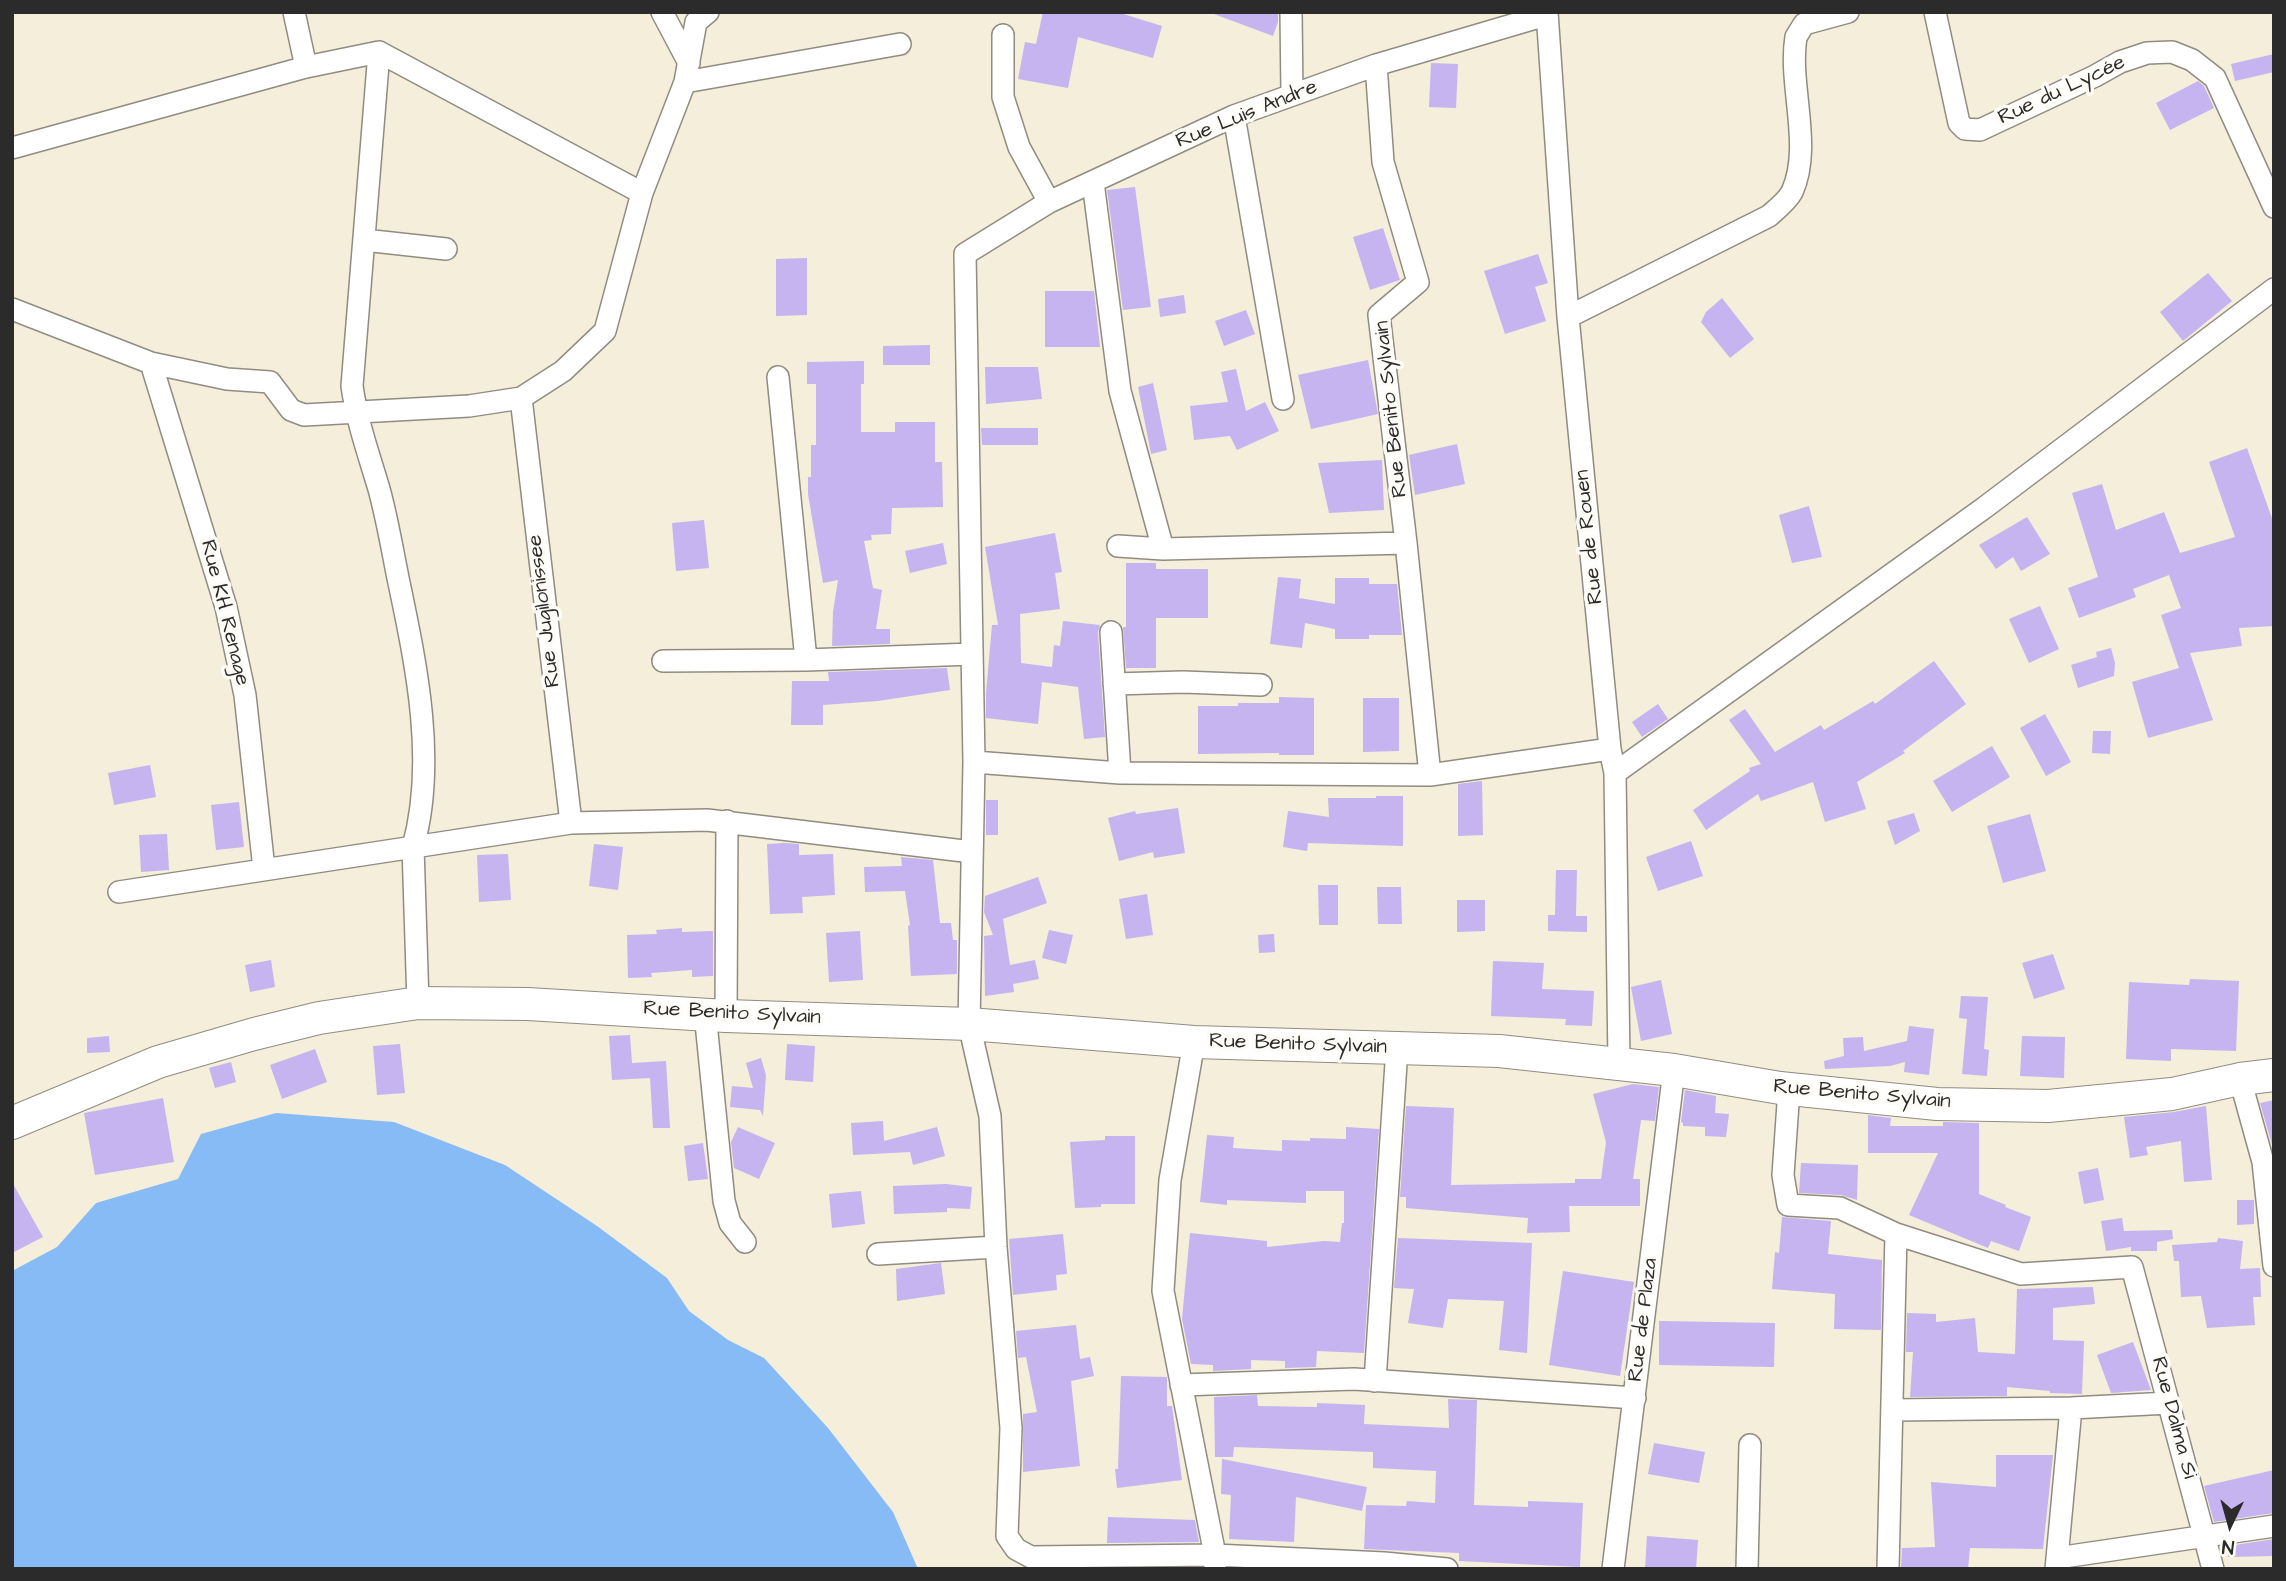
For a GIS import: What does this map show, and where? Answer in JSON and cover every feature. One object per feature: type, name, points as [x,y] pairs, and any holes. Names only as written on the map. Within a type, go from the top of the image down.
[{"type":"main road","name":"Rue Benito Sylvain","points":[[12,1123],[158,1062],[319,1018],[418,1003],[527,1004],[969,1024],[1194,1042],[1499,1051],[1674,1070],[1789,1089],[1937,1104],[2048,1106],[2172,1094],[2240,1079],[2274,1075]]},
{"type":"street","points":[[294,12],[306,67]]},
{"type":"street","points":[[662,12],[687,73]]},
{"type":"street","points":[[12,309],[151,363],[227,379],[270,382],[298,414],[315,416],[469,406],[521,398],[563,371],[604,331],[642,193],[687,73],[696,22],[708,12]]},
{"type":"street","points":[[1291,12],[1292,95]]},
{"type":"street","points":[[1568,317],[1769,216],[1784,202],[1791,193],[1800,154],[1796,37],[1804,24],[1848,12]]},
{"type":"street","name":"Rue du Lycée","points":[[1936,12],[1959,123],[1965,129],[1980,130],[2120,62],[2147,53],[2172,52],[2192,60],[2215,78],[2274,207]]},
{"type":"street","name":"Rue Luis Andre","points":[[972,654],[965,254],[1049,202],[1234,116],[1376,65],[1547,14]]},
{"type":"street","name":"Rue de Rouen","points":[[1547,14],[1568,317],[1610,749],[1615,774],[1619,1063]]},
{"type":"street","points":[[1003,35],[1003,97],[1020,147],[1049,202]]},
{"type":"street","points":[[687,73],[900,44]]},
{"type":"street","points":[[379,52],[352,386],[356,412],[379,491],[415,656],[425,773],[419,825],[413,847],[418,1003]]},
{"type":"street","points":[[12,148],[306,67],[379,52],[642,193]]},
{"type":"street","name":"Rue Benito Sylvain","points":[[1376,65],[1382,162],[1418,282],[1379,314],[1430,775]]},
{"type":"street","points":[[1234,116],[1283,399]]},
{"type":"street","points":[[1093,182],[1120,391],[1163,549]]},
{"type":"street","points":[[364,240],[446,249]]},
{"type":"street","points":[[1615,774],[1984,508],[2274,289]]},
{"type":"street","name":"Rue KH Renage","points":[[151,363],[226,607],[245,695],[264,869]]},
{"type":"street","points":[[778,377],[806,660]]},
{"type":"street","name":"Rue Jugilonissee","points":[[521,398],[571,823]]},
{"type":"street","points":[[1118,546],[1163,549],[1406,543]]},
{"type":"street","points":[[1111,632],[1120,773]]},
{"type":"street","points":[[663,661],[806,660],[972,654],[974,762],[969,1024],[990,1115],[996,1247],[1011,1428],[1007,1536],[1016,1549],[1031,1557],[1447,1569]]},
{"type":"street","points":[[1114,684],[1183,682],[1261,685]]},
{"type":"street","points":[[974,762],[1120,773],[1430,775],[1610,749]]},
{"type":"street","points":[[119,892],[571,823],[727,821],[972,852]]},
{"type":"street","points":[[727,821],[715,1014],[724,1201],[730,1223],[745,1242]]},
{"type":"street","points":[[1194,1042],[1170,1180],[1163,1291],[1215,1562]]},
{"type":"street","points":[[1375,1381],[1397,1048]]},
{"type":"street","name":"Rue de Plaza","points":[[1613,1569],[1674,1070]]},
{"type":"street","points":[[2240,1079],[2263,1162],[2274,1266]]},
{"type":"street","points":[[1789,1089],[1783,1175],[1788,1205],[1840,1208],[1896,1234],[1888,1569]]},
{"type":"street","name":"Rue Dalma Si","points":[[1896,1234],[2021,1273],[2132,1267],[2213,1569]]},
{"type":"street","points":[[878,1254],[996,1247]]},
{"type":"street","points":[[1181,1385],[1354,1379],[1635,1398]]},
{"type":"street","points":[[1893,1410],[2071,1408],[2169,1403]]},
{"type":"street","points":[[2071,1408],[2056,1563],[2274,1526]]},
{"type":"street","points":[[1747,1569],[1750,1446]]},
{"type":"water","points":[[276,1113],[394,1122],[505,1165],[597,1226],[667,1278],[689,1311],[728,1340],[764,1358],[828,1428],[893,1512],[918,1569],[12,1569],[12,1271],[57,1247],[96,1203],[178,1179],[201,1134]]},
{"type":"building","points":[[1043,12],[1117,12],[1162,26],[1153,58],[1078,37],[1068,88],[1018,79],[1025,42],[1036,44]]},
{"type":"building","points":[[1214,12],[1278,12],[1278,22],[1273,36]]},
{"type":"building","points":[[2274,54],[2274,72],[2235,81],[2231,64]]},
{"type":"building","points":[[1431,63],[1458,64],[1456,108],[1429,107]]},
{"type":"building","points":[[2198,81],[2204,86],[2214,108],[2170,130],[2156,103]]},
{"type":"building","points":[[1135,187],[1151,307],[1123,310],[1107,190]]},
{"type":"building","points":[[1383,228],[1400,280],[1370,290],[1353,237]]},
{"type":"building","points":[[1538,254],[1548,283],[1535,287],[1546,321],[1505,334],[1484,271]]},
{"type":"building","points":[[807,258],[807,315],[776,316],[776,259]]},
{"type":"building","points":[[2208,273],[2232,301],[2183,341],[2160,312]]},
{"type":"building","points":[[1045,291],[1094,291],[1100,347],[1045,347]]},
{"type":"building","points":[[1184,295],[1186,313],[1160,317],[1158,299]]},
{"type":"building","points":[[1722,298],[1754,339],[1730,358],[1701,322],[1706,312]]},
{"type":"building","points":[[1246,310],[1255,334],[1224,346],[1215,321]]},
{"type":"building","points":[[930,345],[930,365],[883,365],[883,346]]},
{"type":"building","points":[[1368,360],[1378,414],[1311,429],[1298,375]]},
{"type":"building","points":[[864,361],[861,432],[895,432],[895,422],[935,422],[935,462],[942,462],[943,507],[892,508],[891,534],[871,535],[872,540],[864,541],[873,588],[882,590],[876,629],[890,629],[890,644],[832,646],[838,580],[823,583],[808,494],[811,445],[816,445],[816,384],[807,384],[807,362]]},
{"type":"building","points":[[985,367],[1038,367],[1042,399],[986,404]]},
{"type":"building","points":[[1236,369],[1246,411],[1265,402],[1279,431],[1237,450],[1230,436],[1194,440],[1190,406],[1228,402],[1221,372]]},
{"type":"building","points":[[1153,383],[1167,450],[1151,454],[1138,387]]},
{"type":"building","points":[[981,428],[1038,428],[1038,445],[982,445]]},
{"type":"building","points":[[1457,444],[1465,484],[1415,495],[1409,455]]},
{"type":"building","points":[[2247,448],[2274,524],[2274,626],[2239,628],[2242,646],[2190,653],[2213,720],[2148,738],[2132,682],[2179,668],[2161,615],[2181,608],[2169,575],[2133,589],[2136,597],[2079,618],[2068,588],[2098,577],[2072,493],[2102,484],[2116,530],[2164,512],[2180,553],[2235,537],[2209,462]]},
{"type":"building","points":[[1382,460],[1384,510],[1329,513],[1318,463]]},
{"type":"building","points":[[1809,506],[1822,557],[1792,563],[1779,515]]},
{"type":"building","points":[[2027,517],[2050,554],[2021,571],[2013,557],[1996,569],[1979,545]]},
{"type":"building","points":[[704,520],[709,568],[676,571],[672,523]]},
{"type":"building","points":[[1055,533],[1062,572],[1055,573],[1060,609],[1020,614],[1021,663],[1052,667],[1054,645],[1060,646],[1063,621],[1100,625],[1098,633],[1105,737],[1084,739],[1078,687],[1042,682],[1038,724],[986,718],[992,625],[998,625],[985,547]]},
{"type":"building","points":[[943,543],[947,564],[910,573],[905,551]]},
{"type":"building","points":[[1126,563],[1156,563],[1156,569],[1208,569],[1208,618],[1156,618],[1156,668],[1126,668],[1123,627],[1126,627]]},
{"type":"building","points":[[1278,577],[1301,579],[1299,598],[1335,604],[1335,578],[1369,578],[1369,584],[1397,584],[1402,635],[1335,639],[1335,629],[1305,623],[1302,648],[1270,644]]},
{"type":"building","points":[[2040,606],[2059,649],[2029,663],[2009,619]]},
{"type":"building","points":[[2111,648],[2115,663],[2114,676],[2078,688],[2071,665],[2097,657],[2096,652]]},
{"type":"building","points":[[1934,661],[1966,704],[1903,751],[1905,753],[1857,782],[1866,809],[1825,822],[1813,782],[1761,801],[1758,794],[1706,830],[1693,810],[1750,771],[1749,768],[1761,764],[1729,720],[1745,709],[1775,752],[1821,725],[1824,730],[1873,701],[1875,704]]},
{"type":"building","points":[[947,668],[950,690],[878,701],[823,705],[823,725],[791,725],[792,681],[829,681],[828,672]]},
{"type":"building","points":[[1279,697],[1314,698],[1314,755],[1198,754],[1198,706],[1279,703]]},
{"type":"building","points":[[1363,698],[1399,698],[1399,751],[1363,752]]},
{"type":"building","points":[[1658,704],[1668,719],[1642,737],[1632,722]]},
{"type":"building","points":[[2045,714],[2071,762],[2046,776],[2020,728]]},
{"type":"building","points":[[2093,731],[2111,731],[2110,754],[2092,753]]},
{"type":"building","points":[[1992,746],[2010,777],[1952,812],[1933,781]]},
{"type":"building","points":[[150,765],[156,797],[114,805],[108,773]]},
{"type":"building","points":[[1482,781],[1483,835],[1458,836],[1458,784]]},
{"type":"building","points":[[1403,796],[1403,846],[1308,843],[1307,851],[1283,847],[1288,811],[1329,817],[1328,798]]},
{"type":"building","points":[[986,800],[998,800],[998,835],[986,835]]},
{"type":"building","points":[[239,802],[244,847],[216,850],[211,805]]},
{"type":"building","points":[[1178,808],[1185,853],[1154,858],[1153,852],[1119,861],[1108,818],[1135,811],[1136,814]]},
{"type":"building","points":[[1914,813],[1920,831],[1895,845],[1887,821]]},
{"type":"building","points":[[2030,814],[2046,871],[2003,883],[1987,826]]},
{"type":"building","points":[[167,834],[169,870],[141,872],[139,835]]},
{"type":"building","points":[[1691,841],[1703,876],[1658,891],[1646,857]]},
{"type":"building","points":[[594,844],[623,847],[618,890],[589,886]]},
{"type":"building","points":[[767,844],[799,844],[799,855],[833,854],[835,895],[802,897],[803,913],[770,914]]},
{"type":"building","points":[[508,854],[511,900],[479,902],[477,855]]},
{"type":"building","points":[[901,857],[933,860],[940,923],[951,923],[953,940],[957,940],[957,974],[911,976],[910,925],[905,891],[865,892],[864,867],[902,866]]},
{"type":"building","points":[[1556,870],[1577,870],[1576,916],[1587,916],[1587,932],[1548,931],[1548,915],[1555,915]]},
{"type":"building","points":[[1038,877],[1047,903],[1003,919],[1010,965],[1035,960],[1039,979],[1013,984],[1014,992],[985,996],[984,936],[993,935],[984,912],[985,896]]},
{"type":"building","points":[[1318,885],[1338,885],[1338,925],[1319,925]]},
{"type":"building","points":[[1377,887],[1401,887],[1402,924],[1378,924]]},
{"type":"building","points":[[1147,894],[1153,935],[1126,939],[1119,899]]},
{"type":"building","points":[[1457,900],[1485,900],[1485,931],[1457,932]]},
{"type":"building","points":[[682,928],[682,932],[713,931],[713,976],[692,977],[692,970],[651,973],[652,977],[628,978],[627,935],[657,934],[656,930]]},
{"type":"building","points":[[1049,930],[1073,935],[1066,964],[1042,958]]},
{"type":"building","points":[[860,931],[863,980],[829,982],[826,933]]},
{"type":"building","points":[[1274,934],[1275,952],[1259,953],[1258,935]]},
{"type":"building","points":[[2053,954],[2065,989],[2034,999],[2022,963]]},
{"type":"building","points":[[271,960],[275,987],[250,992],[245,965]]},
{"type":"building","points":[[1493,961],[1544,963],[1542,989],[1594,991],[1592,1026],[1565,1025],[1566,1019],[1491,1016]]},
{"type":"building","points":[[2190,979],[2239,981],[2236,1051],[2171,1049],[2171,1061],[2126,1059],[2129,982],[2189,985]]},
{"type":"building","points":[[1661,980],[1672,1034],[1641,1041],[1631,987]]},
{"type":"building","points":[[1961,996],[1988,997],[1984,1049],[1989,1050],[1987,1076],[1962,1074],[1967,1019],[1959,1018]]},
{"type":"building","points":[[1909,1026],[1934,1029],[1929,1075],[1904,1072],[1905,1062],[1890,1066],[1825,1069],[1824,1061],[1844,1056],[1843,1038],[1863,1037],[1864,1051],[1907,1041]]},
{"type":"building","points":[[630,1035],[632,1063],[666,1061],[670,1128],[653,1128],[650,1078],[612,1080],[609,1036]]},
{"type":"building","points":[[109,1036],[110,1052],[87,1053],[87,1038]]},
{"type":"building","points":[[2022,1036],[2065,1037],[2064,1078],[2020,1076]]},
{"type":"building","points":[[400,1044],[405,1093],[377,1095],[373,1046]]},
{"type":"building","points":[[787,1044],[815,1046],[813,1082],[785,1080]]},
{"type":"building","points":[[315,1049],[327,1082],[282,1099],[270,1065]]},
{"type":"building","points":[[761,1058],[766,1075],[763,1116],[760,1110],[730,1107],[732,1086],[753,1088],[746,1063]]},
{"type":"building","points":[[231,1062],[236,1082],[215,1088],[209,1068]]},
{"type":"building","points":[[1633,1084],[1659,1087],[1655,1121],[1641,1120],[1633,1179],[1640,1179],[1640,1206],[1569,1206],[1570,1232],[1527,1233],[1528,1218],[1406,1208],[1406,1197],[1400,1197],[1406,1106],[1454,1108],[1451,1185],[1575,1183],[1575,1179],[1601,1179],[1606,1142],[1593,1094]]},
{"type":"building","points":[[1685,1090],[1716,1096],[1715,1113],[1729,1114],[1726,1137],[1705,1136],[1705,1127],[1683,1126],[1681,1122]]},
{"type":"building","points":[[163,1098],[174,1162],[95,1175],[84,1113]]},
{"type":"building","points":[[2274,1100],[2274,1148],[2273,1148],[2260,1103]]},
{"type":"building","points":[[2206,1106],[2212,1180],[2184,1182],[2181,1141],[2146,1147],[2148,1155],[2130,1158],[2124,1117]]},
{"type":"building","points":[[1868,1115],[1891,1118],[1890,1126],[1943,1126],[1943,1122],[1979,1123],[1979,1194],[2031,1217],[2019,1251],[1991,1241],[1988,1248],[1909,1215],[1938,1153],[1868,1153]]},
{"type":"building","points":[[883,1121],[884,1141],[937,1127],[945,1156],[913,1165],[910,1152],[853,1155],[851,1123]]},
{"type":"building","points":[[738,1127],[775,1143],[759,1179],[734,1168],[731,1142]]},
{"type":"building","points":[[1346,1127],[1379,1129],[1364,1353],[1317,1351],[1316,1367],[1285,1368],[1285,1361],[1251,1360],[1251,1369],[1213,1371],[1213,1365],[1191,1364],[1182,1319],[1190,1233],[1267,1241],[1267,1247],[1340,1242],[1344,1223],[1344,1191],[1306,1191],[1306,1203],[1227,1200],[1227,1205],[1200,1202],[1207,1135],[1234,1137],[1233,1148],[1282,1151],[1282,1140],[1346,1139]]},
{"type":"building","points":[[1105,1136],[1135,1136],[1135,1204],[1101,1204],[1101,1207],[1075,1208],[1070,1142],[1105,1140]]},
{"type":"building","points":[[703,1143],[708,1179],[688,1181],[684,1146]]},
{"type":"building","points":[[1801,1163],[1858,1165],[1857,1200],[1841,1195],[1799,1193]]},
{"type":"building","points":[[2098,1168],[2104,1200],[2084,1204],[2078,1172]]},
{"type":"building","points":[[12,1182],[43,1237],[12,1253]]},
{"type":"building","points":[[946,1184],[972,1187],[970,1209],[947,1208],[947,1212],[894,1214],[893,1186]]},
{"type":"building","points":[[861,1191],[865,1224],[832,1228],[829,1194]]},
{"type":"building","points":[[2237,1200],[2254,1200],[2254,1224],[2237,1225]]},
{"type":"building","points":[[1782,1217],[1831,1221],[1828,1254],[1882,1260],[1881,1330],[1834,1329],[1835,1294],[1772,1289],[1775,1252],[1779,1253]]},
{"type":"building","points":[[2122,1218],[2124,1231],[2172,1230],[2173,1239],[2157,1242],[2157,1251],[2131,1251],[2131,1247],[2106,1251],[2101,1221]]},
{"type":"building","points":[[1063,1234],[1067,1274],[1056,1275],[1057,1290],[1013,1295],[1009,1239]]},
{"type":"building","points":[[1398,1238],[1532,1243],[1527,1353],[1499,1350],[1504,1301],[1448,1299],[1443,1328],[1408,1323],[1414,1289],[1394,1288]]},
{"type":"building","points":[[2218,1238],[2243,1241],[2240,1269],[2260,1268],[2261,1297],[2253,1297],[2255,1325],[2207,1328],[2201,1296],[2181,1297],[2179,1261],[2174,1261],[2172,1245],[2217,1242]]},
{"type":"building","points":[[941,1263],[945,1294],[897,1301],[896,1269]]},
{"type":"building","points":[[1563,1271],[1634,1282],[1620,1376],[1549,1365]]},
{"type":"building","points":[[2093,1287],[2095,1304],[2053,1308],[2053,1340],[2084,1341],[2082,1394],[2007,1387],[2007,1396],[1910,1397],[1913,1352],[1906,1352],[1907,1313],[1936,1314],[1936,1322],[1975,1318],[1978,1352],[2015,1354],[2017,1289]]},
{"type":"building","points":[[1659,1321],[1775,1323],[1774,1367],[1659,1365]]},
{"type":"building","points":[[1076,1325],[1080,1359],[1090,1357],[1094,1376],[1071,1381],[1080,1466],[1023,1472],[1023,1414],[1037,1412],[1026,1357],[1018,1358],[1016,1331]]},
{"type":"building","points":[[2133,1342],[2151,1390],[2111,1393],[2097,1355]]},
{"type":"building","points":[[1121,1376],[1167,1377],[1167,1406],[1172,1406],[1182,1480],[1117,1488],[1115,1469],[1118,1469]]},
{"type":"building","points":[[1257,1395],[1258,1406],[1317,1407],[1317,1403],[1365,1405],[1364,1424],[1449,1428],[1448,1399],[1477,1400],[1474,1505],[1528,1507],[1528,1501],[1583,1503],[1580,1567],[1459,1561],[1459,1553],[1364,1549],[1366,1505],[1406,1506],[1407,1501],[1435,1503],[1436,1471],[1373,1468],[1373,1452],[1234,1447],[1233,1457],[1215,1457],[1214,1397]]},
{"type":"building","points":[[1654,1443],[1705,1452],[1699,1483],[1648,1474]]},
{"type":"building","points":[[1996,1455],[2053,1455],[2043,1549],[1970,1548],[1968,1569],[1901,1569],[1902,1548],[1935,1547],[1931,1482],[1996,1487]]},
{"type":"building","points":[[1222,1459],[1367,1487],[1362,1511],[1296,1497],[1294,1542],[1229,1539],[1231,1495],[1221,1494]]},
{"type":"building","points":[[2274,1470],[2274,1513],[2214,1522],[2204,1486]]},
{"type":"building","points":[[1108,1517],[1195,1520],[1199,1542],[1107,1543]]},
{"type":"building","points":[[1647,1536],[1698,1540],[1696,1569],[1645,1569]]},
{"type":"building","points":[[2274,1539],[2274,1556],[2228,1557],[2228,1546]]}]
